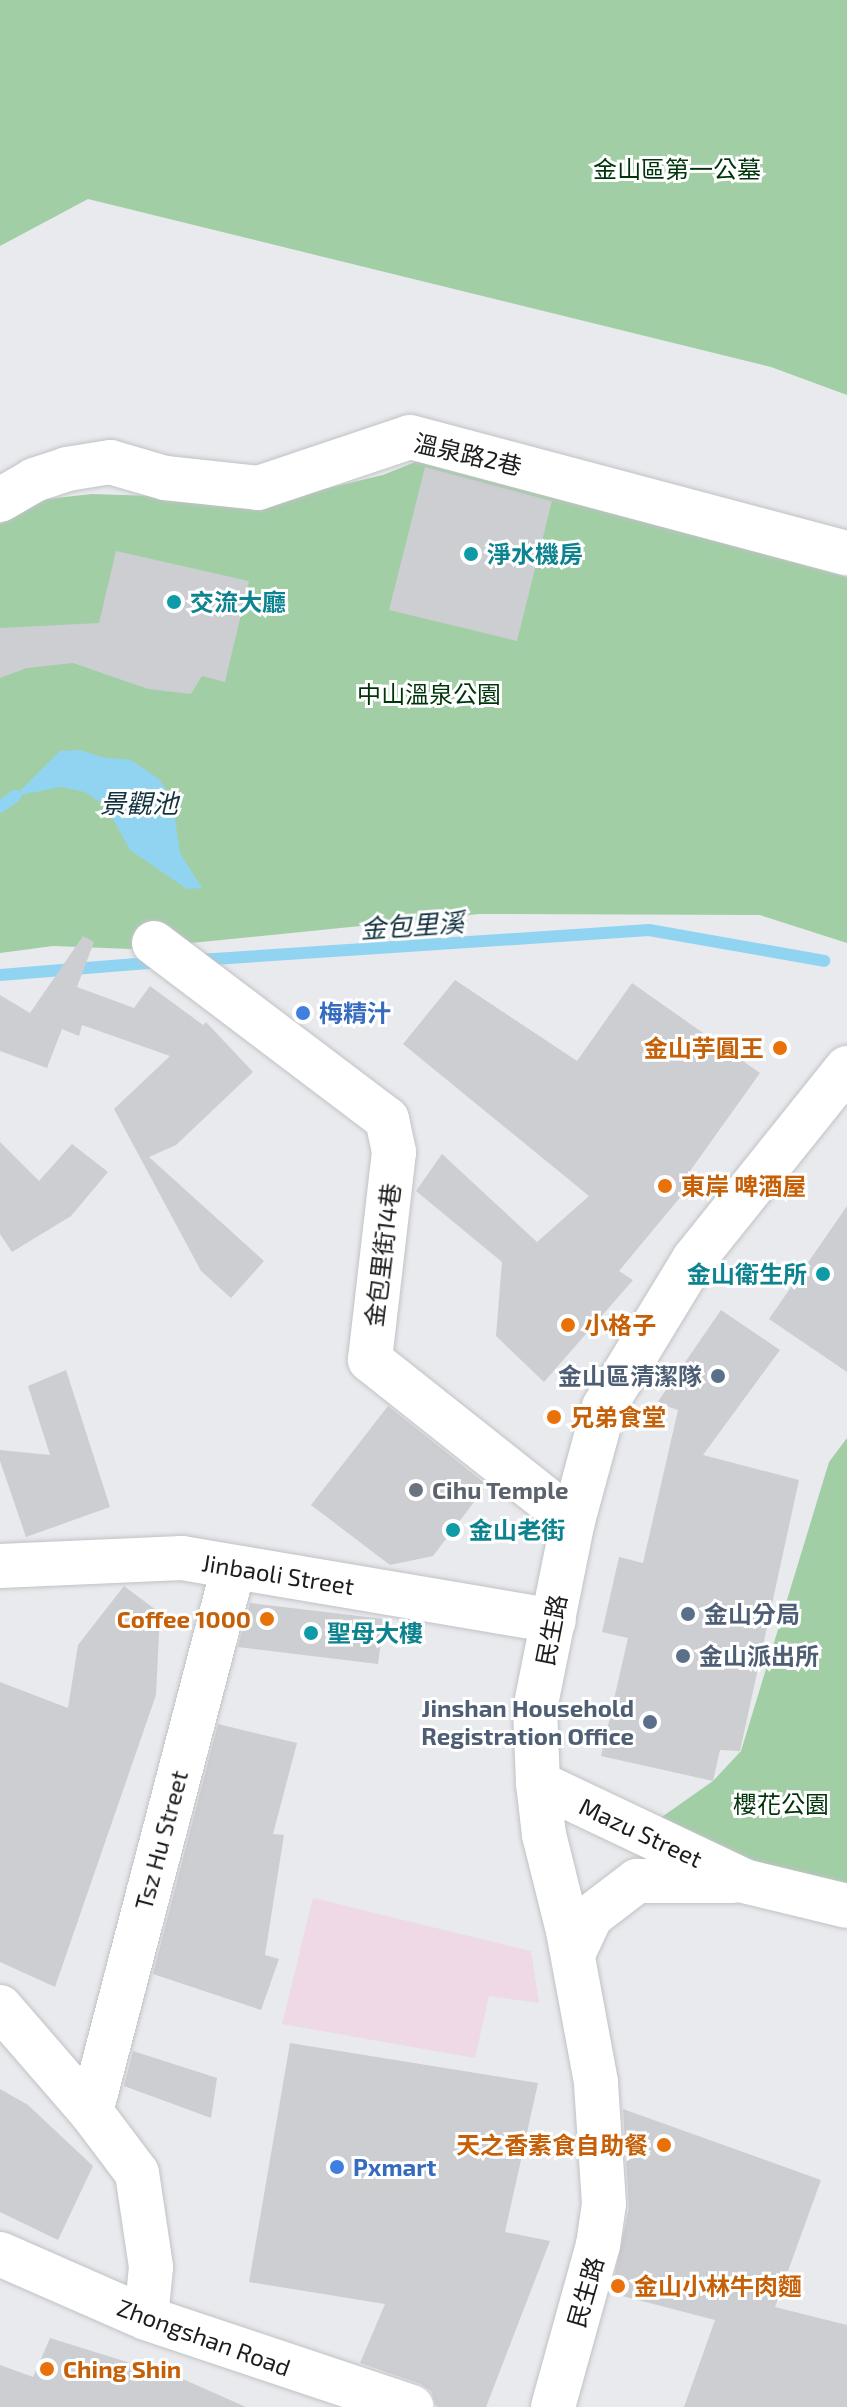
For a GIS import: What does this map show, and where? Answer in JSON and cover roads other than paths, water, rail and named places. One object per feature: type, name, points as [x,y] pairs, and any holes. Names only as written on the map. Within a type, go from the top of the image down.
[{"type":"street","name":"溫泉路2巷","points":[[0,500],[34,480],[67,469],[110,462],[165,478],[258,488],[410,437],[847,553]]},
{"type":"street","name":"金包里街14巷","points":[[154,943],[387,1119],[394,1152],[370,1360],[573,1521]]},
{"type":"street","name":"民生路","points":[[553,2407],[598,2245],[604,2204],[596,2082],[573,1954],[544,1835],[538,1783],[535,1709],[573,1521],[604,1407],[686,1272],[847,1068]]},
{"type":"street","name":"Jinbaoli Street","points":[[0,1566],[182,1558],[554,1621]]},
{"type":"street","name":"Tsz Hu Street","points":[[91,2112],[233,1569]]},
{"type":"street","name":"Mazu Street","points":[[538,1783],[744,1881],[847,1906]]},
{"type":"street","name":"Mazu Street","points":[[573,1954],[591,1916],[637,1881],[744,1881]]},
{"type":"street","points":[[0,2007],[91,2112],[137,2173],[151,2267],[146,2318]]},
{"type":"street","name":"Zhongshan Road","points":[[0,2254],[146,2318],[412,2407]]},
{"type":"water","name":"景觀池","points":[[81,750],[101,757],[131,760],[159,779],[172,798],[180,853],[202,888],[187,889],[130,850],[106,806],[85,792],[61,787],[15,796],[60,751]]},
{"type":"waterway","points":[[0,807],[15,796]]},
{"type":"waterway","name":"金包里溪","points":[[199,960],[649,930],[824,961]]},
{"type":"waterway","name":"金包里溪","points":[[0,975],[160,962]]},
{"type":"place","name":"淨水機房","points":[[471,554]]},
{"type":"place","name":"交流大廳","points":[[174,602]]},
{"type":"place","name":"梅精汁","points":[[303,1013]]},
{"type":"place","name":"金山芋圓王","points":[[780,1048]]},
{"type":"place","name":"東岸 啤酒屋","points":[[665,1186]]},
{"type":"place","name":"金山衛生所","points":[[823,1274]]},
{"type":"place","name":"小格子","points":[[568,1325]]},
{"type":"place","name":"金山區清潔隊","points":[[718,1376]]},
{"type":"place","name":"兄弟食堂","points":[[554,1417]]},
{"type":"place","name":"Cihu Temple","points":[[416,1490]]},
{"type":"place","name":"金山老街","points":[[453,1530]]},
{"type":"place","name":"金山分局","points":[[688,1614]]},
{"type":"place","name":"Coffee 1000","points":[[267,1619]]},
{"type":"place","name":"聖母大樓","points":[[311,1633]]},
{"type":"place","name":"金山派出所","points":[[683,1656]]},
{"type":"place","name":"Jinshan Household Registration Office","points":[[650,1722]]},
{"type":"place","name":"天之香素食自助餐","points":[[664,2145]]},
{"type":"place","name":"Pxmart","points":[[337,2167]]},
{"type":"place","name":"金山小林牛肉麵","points":[[618,2286]]},
{"type":"place","name":"Ching Shin","points":[[47,2369]]},
{"type":"park label","name":"金山區第一公墓","points":[[677,169]]},
{"type":"park label","name":"中山溫泉公園","points":[[429,694]]},
{"type":"park label","name":"櫻花公園","points":[[781,1804]]}]
